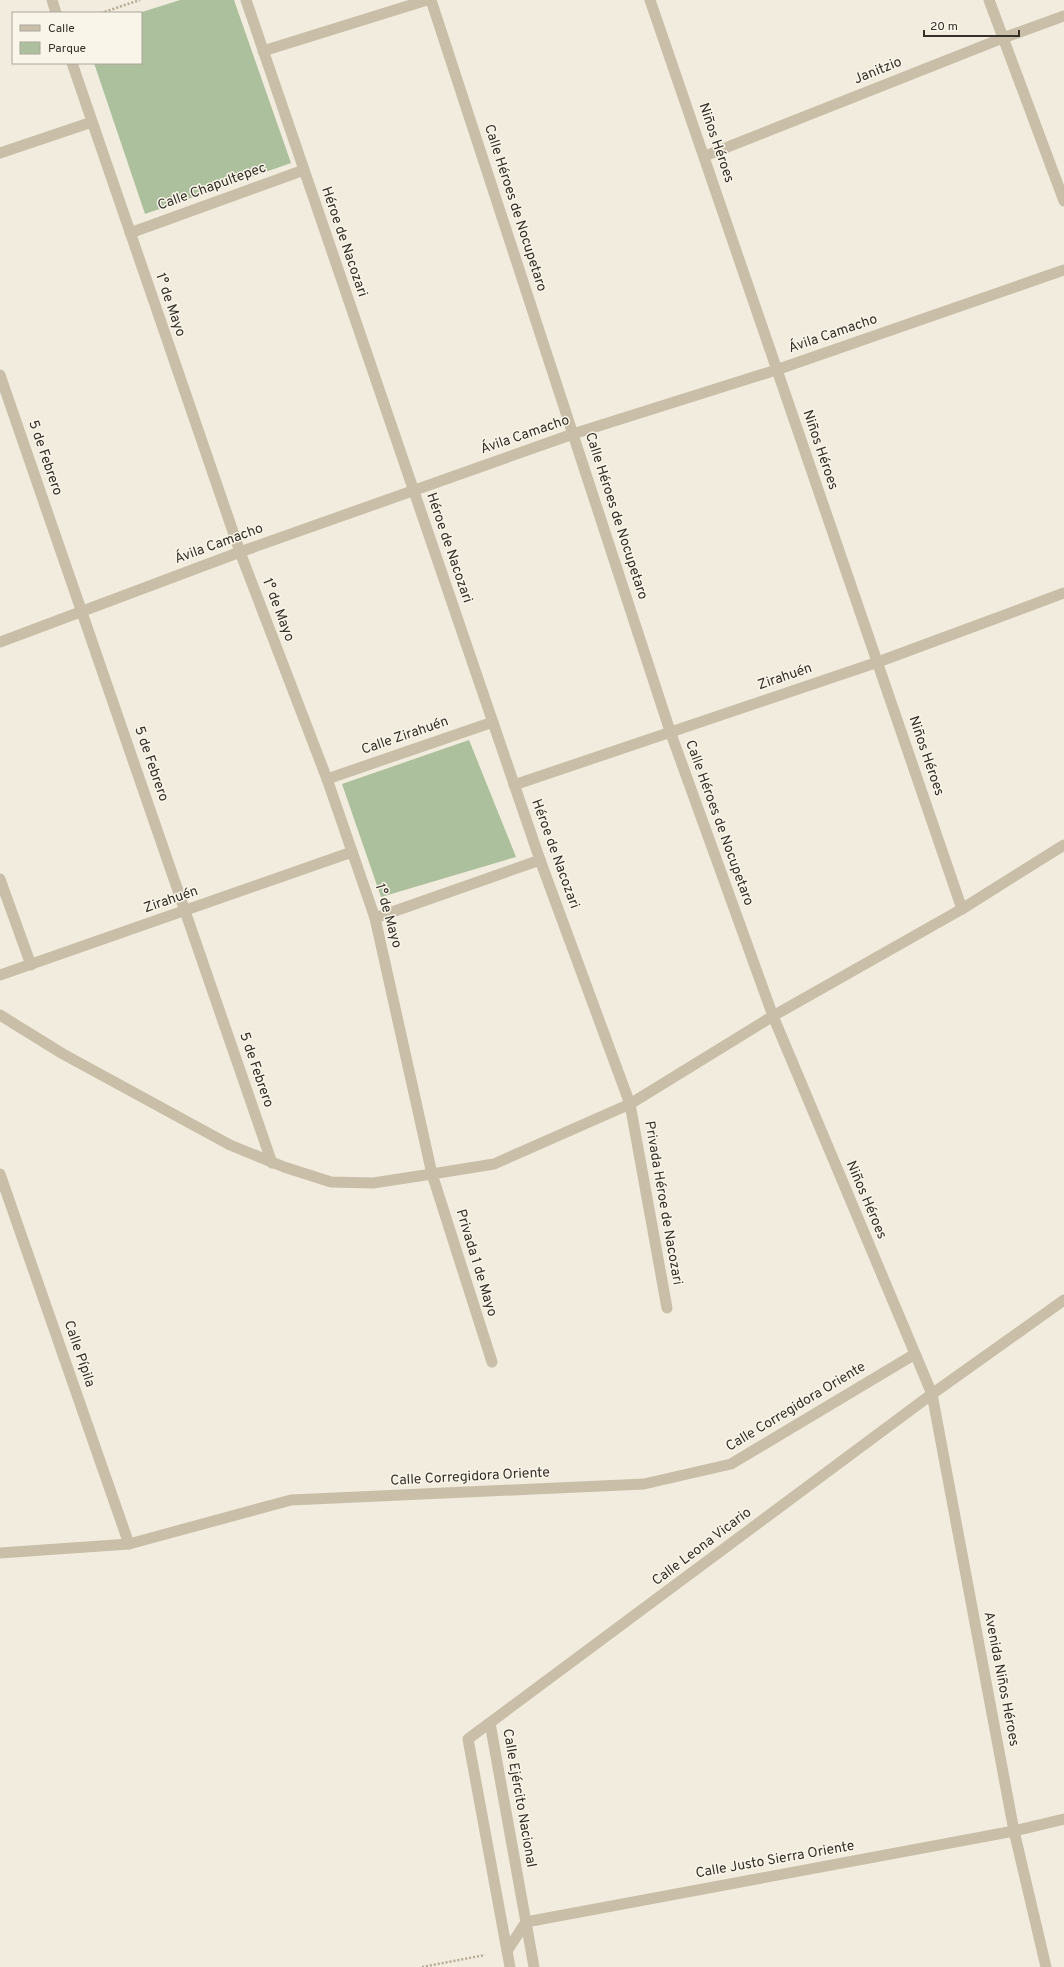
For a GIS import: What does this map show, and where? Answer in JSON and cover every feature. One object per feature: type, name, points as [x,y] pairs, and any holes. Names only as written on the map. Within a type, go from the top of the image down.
[{"type":"street","points":[[52,0],[56,12]]},
{"type":"street","name":"Héroe de Nacozari","points":[[246,0],[540,860],[630,1104]]},
{"type":"street","points":[[263,52],[427,0]]},
{"type":"street","name":"Calle Héroes de Nocupetaro","points":[[431,0],[670,732],[773,1016]]},
{"type":"street","name":"Niños Héroes","points":[[650,0],[705,156],[776,370],[962,908]]},
{"type":"street","points":[[989,0],[1064,201]]},
{"type":"street","name":"Janitzio","points":[[705,156],[1002,38],[1064,16]]},
{"type":"street","name":"1° de Mayo","points":[[72,64],[240,552],[327,779],[375,918],[432,1174]]},
{"type":"street","points":[[0,153],[92,122]]},
{"type":"street","name":"Calle Chapultepec","points":[[130,233],[304,170]]},
{"type":"street","name":"Ávila Camacho","points":[[0,642],[240,552],[573,434],[776,370],[1064,270]]},
{"type":"street","name":"5 de Febrero","points":[[0,375],[272,1163]]},
{"type":"street","name":"Zirahuén","points":[[514,785],[878,662],[1064,593]]},
{"type":"street","name":"Calle Zirahuén","points":[[327,779],[493,722]]},
{"type":"street","points":[[0,1015],[63,1054],[230,1145],[272,1163],[330,1182],[373,1183],[432,1174],[494,1164],[630,1104],[773,1016],[962,908],[1064,845]]},
{"type":"street","name":"Zirahuén","points":[[0,975],[352,852]]},
{"type":"street","points":[[375,918],[540,860]]},
{"type":"street","points":[[0,879],[31,965]]},
{"type":"street","name":"Niños Héroes","points":[[773,1016],[932,1394]]},
{"type":"street","name":"Privada Héroe de Nacozari","points":[[630,1104],[667,1308]]},
{"type":"street","name":"Calle Pípila","points":[[0,1174],[129,1544]]},
{"type":"street","name":"Privada 1 de Mayo","points":[[432,1174],[492,1362]]},
{"type":"street","points":[[932,1394],[1064,1300]]},
{"type":"street","name":"Calle Corregidora Oriente","points":[[0,1553],[129,1544],[291,1500],[644,1484],[731,1464],[915,1354]]},
{"type":"street","name":"Calle Leona Vicario","points":[[490,1723],[932,1394]]},
{"type":"street","name":"Avenida Niños Héroes","points":[[932,1394],[1014,1831],[1046,1967]]},
{"type":"street","name":"Calle Ejército Nacional","points":[[510,1967],[468,1739],[490,1723],[534,1967]]},
{"type":"street","name":"Calle Justo Sierra Oriente","points":[[526,1922],[1014,1831],[1064,1819]]},
{"type":"street","points":[[507,1951],[526,1922]]},
{"type":"path","points":[[104,12],[140,0]]},
{"type":"path","points":[[422,1967],[507,1951]]},
{"type":"green space","points":[[180,0],[234,0],[291,163],[145,214],[94,64],[142,64],[142,12]]},
{"type":"green space","points":[[469,740],[516,857],[381,897],[342,784]]}]
